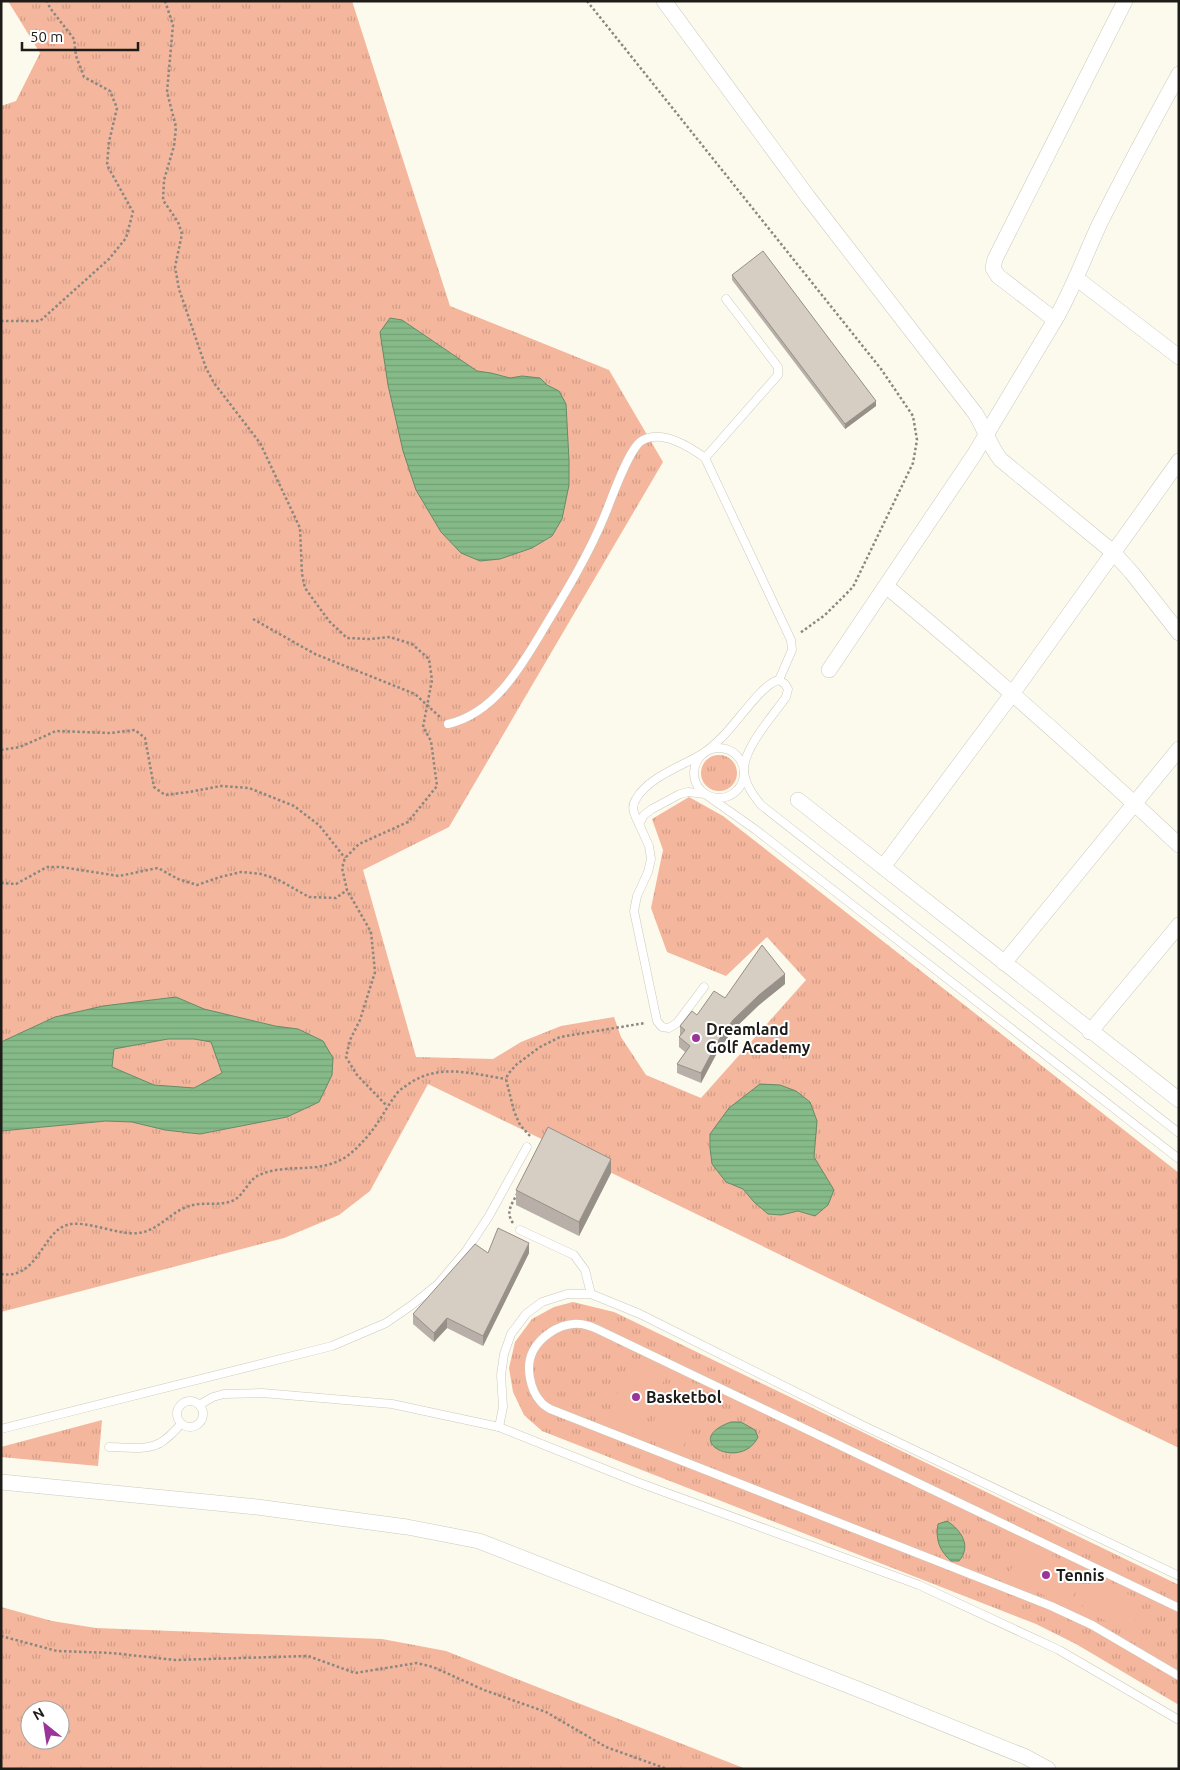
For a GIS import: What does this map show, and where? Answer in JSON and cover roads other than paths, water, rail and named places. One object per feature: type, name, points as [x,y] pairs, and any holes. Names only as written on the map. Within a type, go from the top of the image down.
[{"type":"street","points":[[664,1],[808,197],[974,413],[992,449],[1001,460],[1113,552],[1179,633]]},
{"type":"street","points":[[1055,320],[998,276],[993,268],[995,259],[1125,1]]},
{"type":"street","points":[[829,670],[986,434],[1055,320],[1123,176],[1179,74]]},
{"type":"street","points":[[1076,278],[1179,357]]},
{"type":"street","points":[[883,867],[1012,694],[1179,461]]},
{"type":"street","points":[[886,586],[1012,694],[1179,846]]},
{"type":"street","points":[[1004,963],[1179,748]]},
{"type":"street","points":[[798,800],[1090,1032],[1178,1097]]},
{"type":"street","points":[[1090,1032],[1179,926]]},
{"type":"street","points":[[1,1482],[257,1506],[407,1527],[479,1541],[1026,1756],[1048,1769]]},
{"type":"lane","points":[[705,458],[778,374],[778,367],[726,299]]},
{"type":"lane","points":[[448,724],[460,721],[486,705],[504,688],[520,668],[582,565],[604,518],[632,449],[642,440],[659,435],[694,449],[705,458],[791,640],[792,650],[779,680]]},
{"type":"lane","points":[[639,824],[644,815],[652,809],[680,794],[688,792],[705,794],[713,798],[728,797],[740,787],[744,779],[746,758],[751,746],[786,697],[788,689],[779,680],[773,681],[763,690],[729,731],[699,757],[694,773],[699,789],[705,794],[764,836],[1179,1159]]},
{"type":"lane","points":[[704,987],[677,1023],[669,1028],[662,1027],[656,1021],[634,911],[637,896],[648,872],[651,859],[649,846],[634,813],[633,805],[642,790],[659,778],[706,752],[722,748],[738,756],[742,763],[748,786],[753,795],[770,814],[1179,1133]]},
{"type":"lane","points":[[1,1429],[332,1346],[386,1323],[438,1284],[466,1250],[489,1216],[526,1147]]},
{"type":"lane","points":[[520,1230],[574,1255],[585,1270],[591,1294]]},
{"type":"lane","points":[[499,1427],[503,1406],[501,1375],[504,1354],[511,1334],[526,1314],[542,1302],[567,1294],[591,1294],[640,1314],[862,1425],[1179,1576]]},
{"type":"lane","points":[[1179,1608],[592,1327],[575,1323],[563,1325],[542,1339],[532,1351],[529,1379],[541,1402],[550,1409],[1058,1609],[1092,1625],[1179,1676]]},
{"type":"lane","points":[[199,1405],[213,1397],[224,1394],[262,1393],[392,1404],[499,1427],[637,1482],[919,1585],[1059,1650],[1179,1720]]},
{"type":"lane","points":[[188,1401],[196,1402],[199,1405],[203,1417],[198,1424],[190,1428],[178,1421],[176,1413],[180,1405],[188,1401]]},
{"type":"lane","points":[[109,1447],[144,1448],[154,1446],[162,1442],[182,1424]]},
{"type":"place","name":"Dreamland Golf Academy","points":[[696,1038]]},
{"type":"place","name":"Basketbol","points":[[636,1397]]},
{"type":"place","name":"Tennis","points":[[1046,1575]]}]
